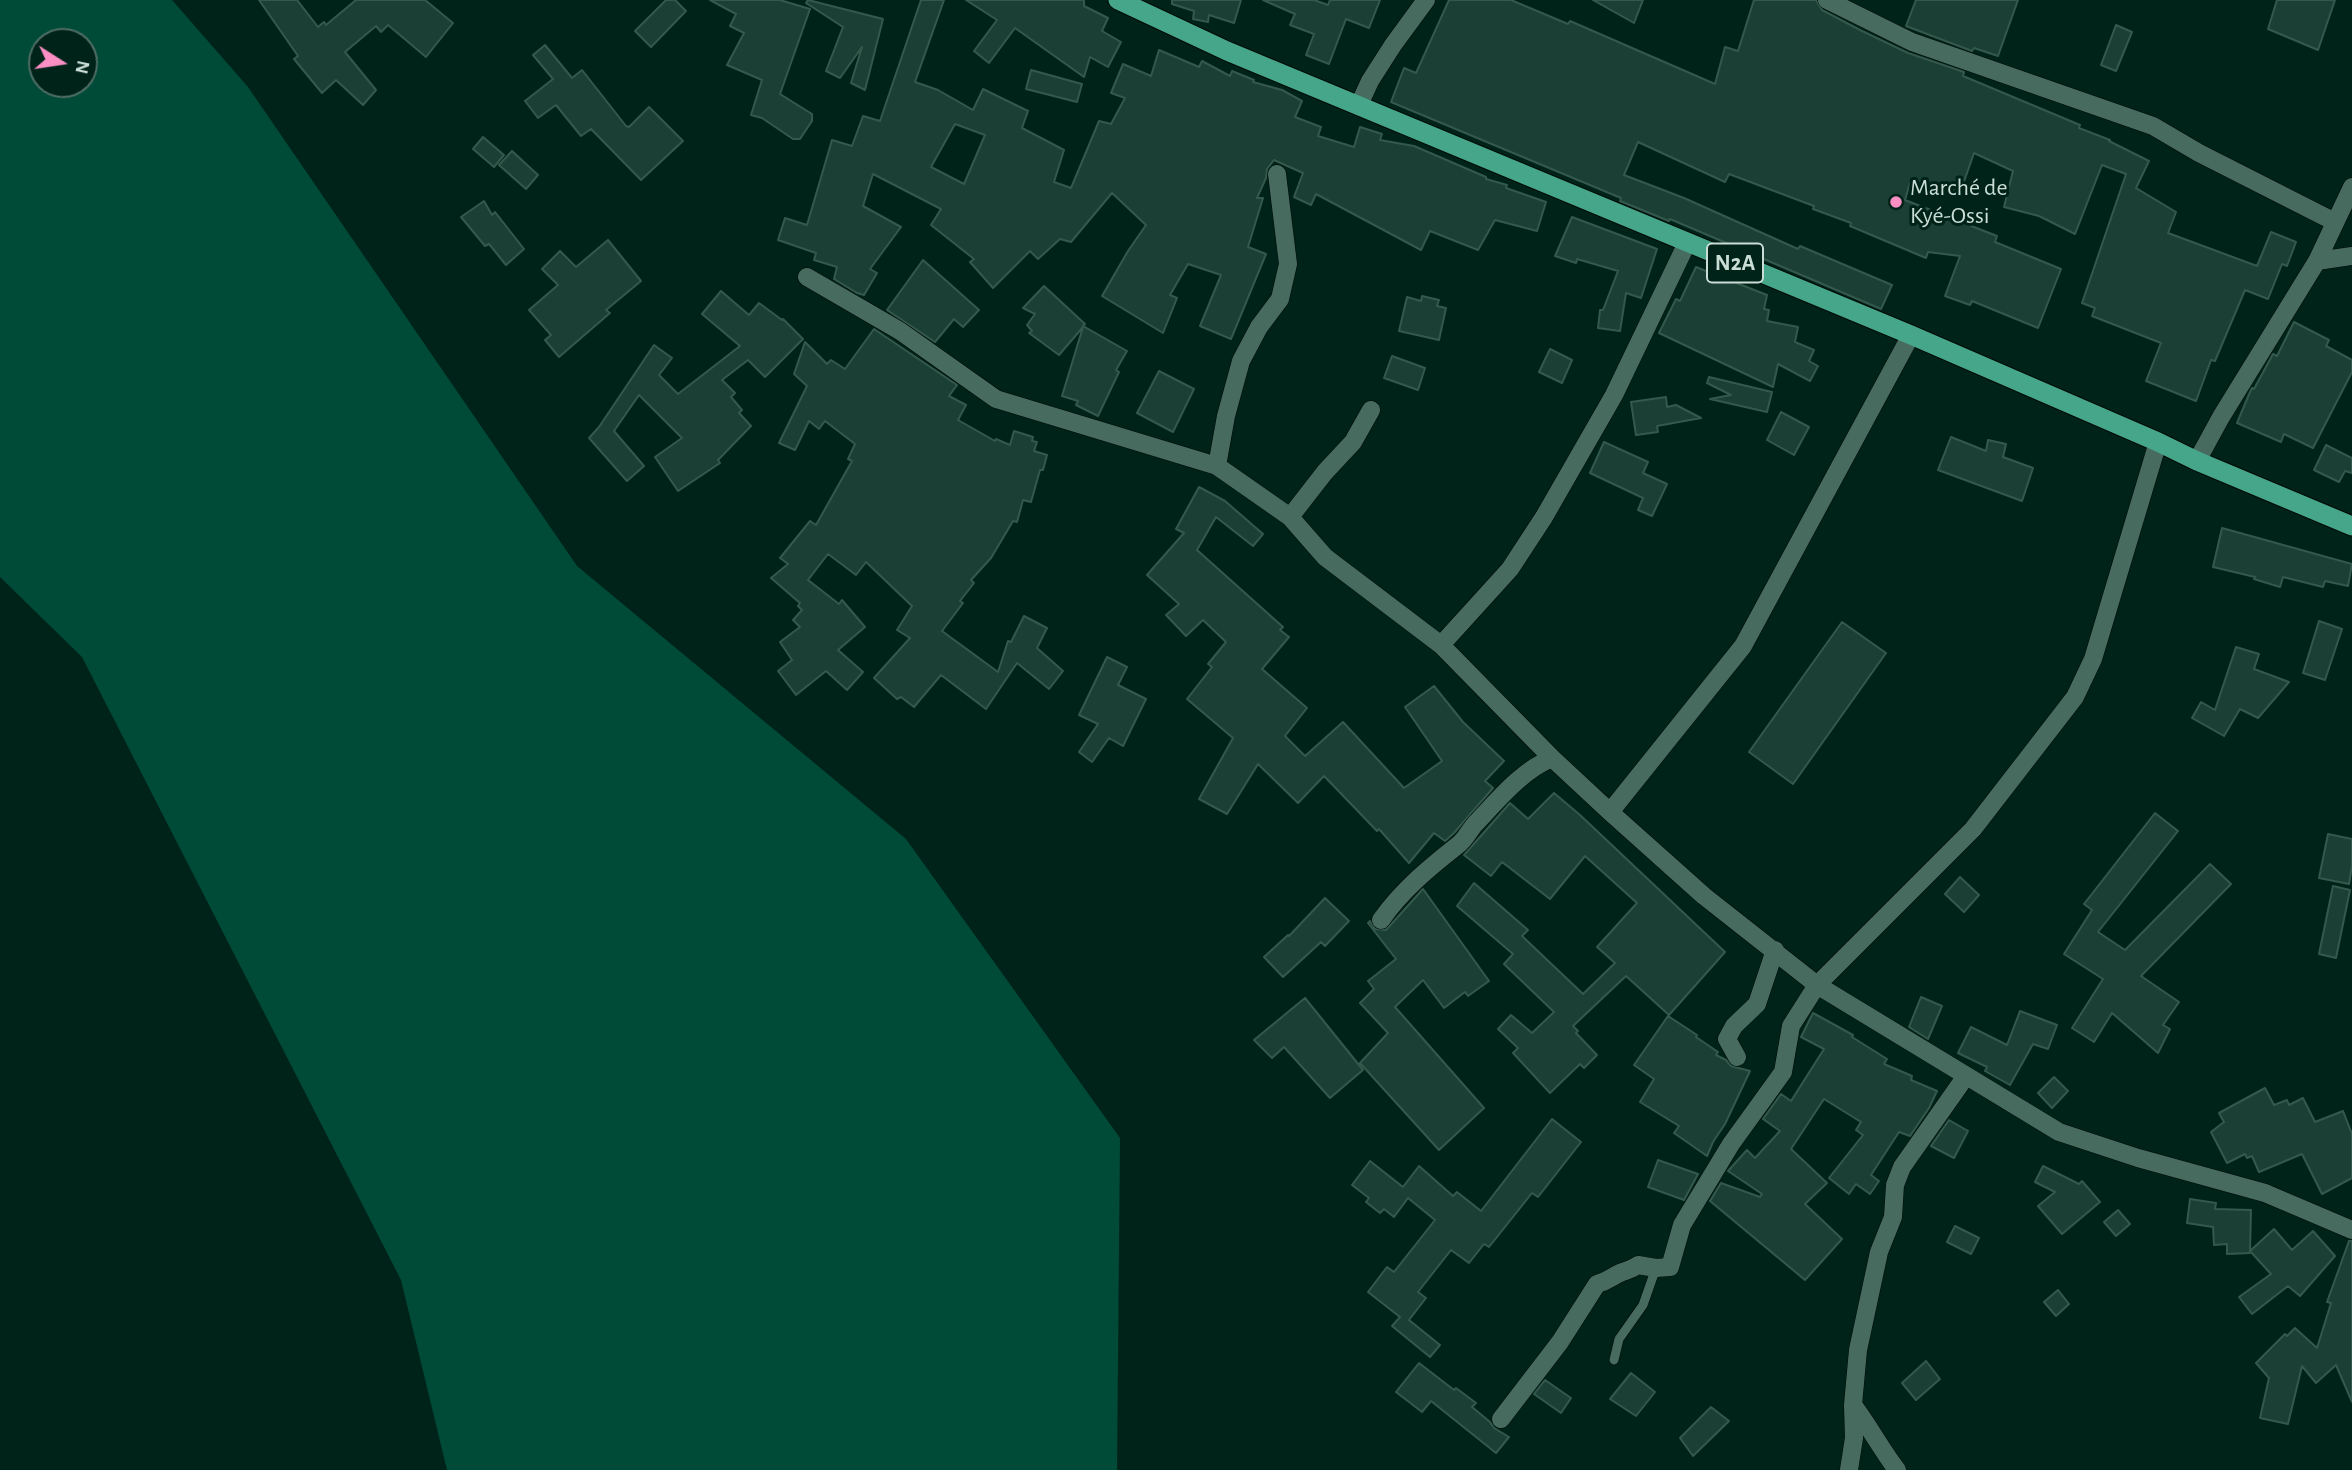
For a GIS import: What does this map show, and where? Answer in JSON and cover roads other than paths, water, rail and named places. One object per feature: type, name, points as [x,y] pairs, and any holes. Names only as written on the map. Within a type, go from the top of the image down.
[{"type":"highway","name":"N2A","points":[[1118,0],[1227,51],[1911,335],[2352,526]]},
{"type":"street","points":[[1359,105],[1370,81],[1426,0]]},
{"type":"street","points":[[1827,0],[1912,42],[2153,126],[2199,153],[2335,222]]},
{"type":"street","points":[[1217,466],[1226,416],[1241,362],[1259,327],[1280,299],[1288,264],[1277,174]]},
{"type":"street","points":[[2197,461],[2317,261],[2352,189]]},
{"type":"street","points":[[1441,645],[1510,569],[1544,517],[1614,395],[1687,243]]},
{"type":"street","points":[[2317,261],[2352,256]]},
{"type":"street","points":[[807,277],[900,331],[996,399],[1217,466],[1290,517],[1325,557],[1441,645],[1552,758],[1610,812],[1704,895],[1817,985],[2059,1132],[2138,1158],[2264,1193],[2352,1230]]},
{"type":"street","points":[[1610,812],[1743,646],[1911,335]]},
{"type":"street","points":[[1290,517],[1325,472],[1353,442],[1371,410]]},
{"type":"street","points":[[1501,1419],[1560,1342],[1597,1284],[1609,1281],[1619,1273],[1638,1265],[1670,1267],[1682,1225],[1731,1144],[1783,1072],[1791,1026],[1817,985],[1973,829],[2076,697],[2096,649],[2158,442]]},
{"type":"street","points":[[1381,919],[1404,891],[1446,852],[1460,844],[1527,771],[1552,758]]},
{"type":"street","points":[[1737,1057],[1727,1039],[1734,1026],[1756,1004],[1774,950]]},
{"type":"street","points":[[1849,1470],[1854,1437],[1853,1405],[1858,1350],[1879,1252],[1893,1217],[1895,1185],[1902,1167],[1966,1076]]},
{"type":"street","points":[[1853,1405],[1897,1470]]},
{"type":"lane","points":[[1614,1360],[1619,1339],[1643,1305],[1656,1268]]},
{"type":"place","name":"Marché de Kyé-Ossi","points":[[1896,202]]}]
